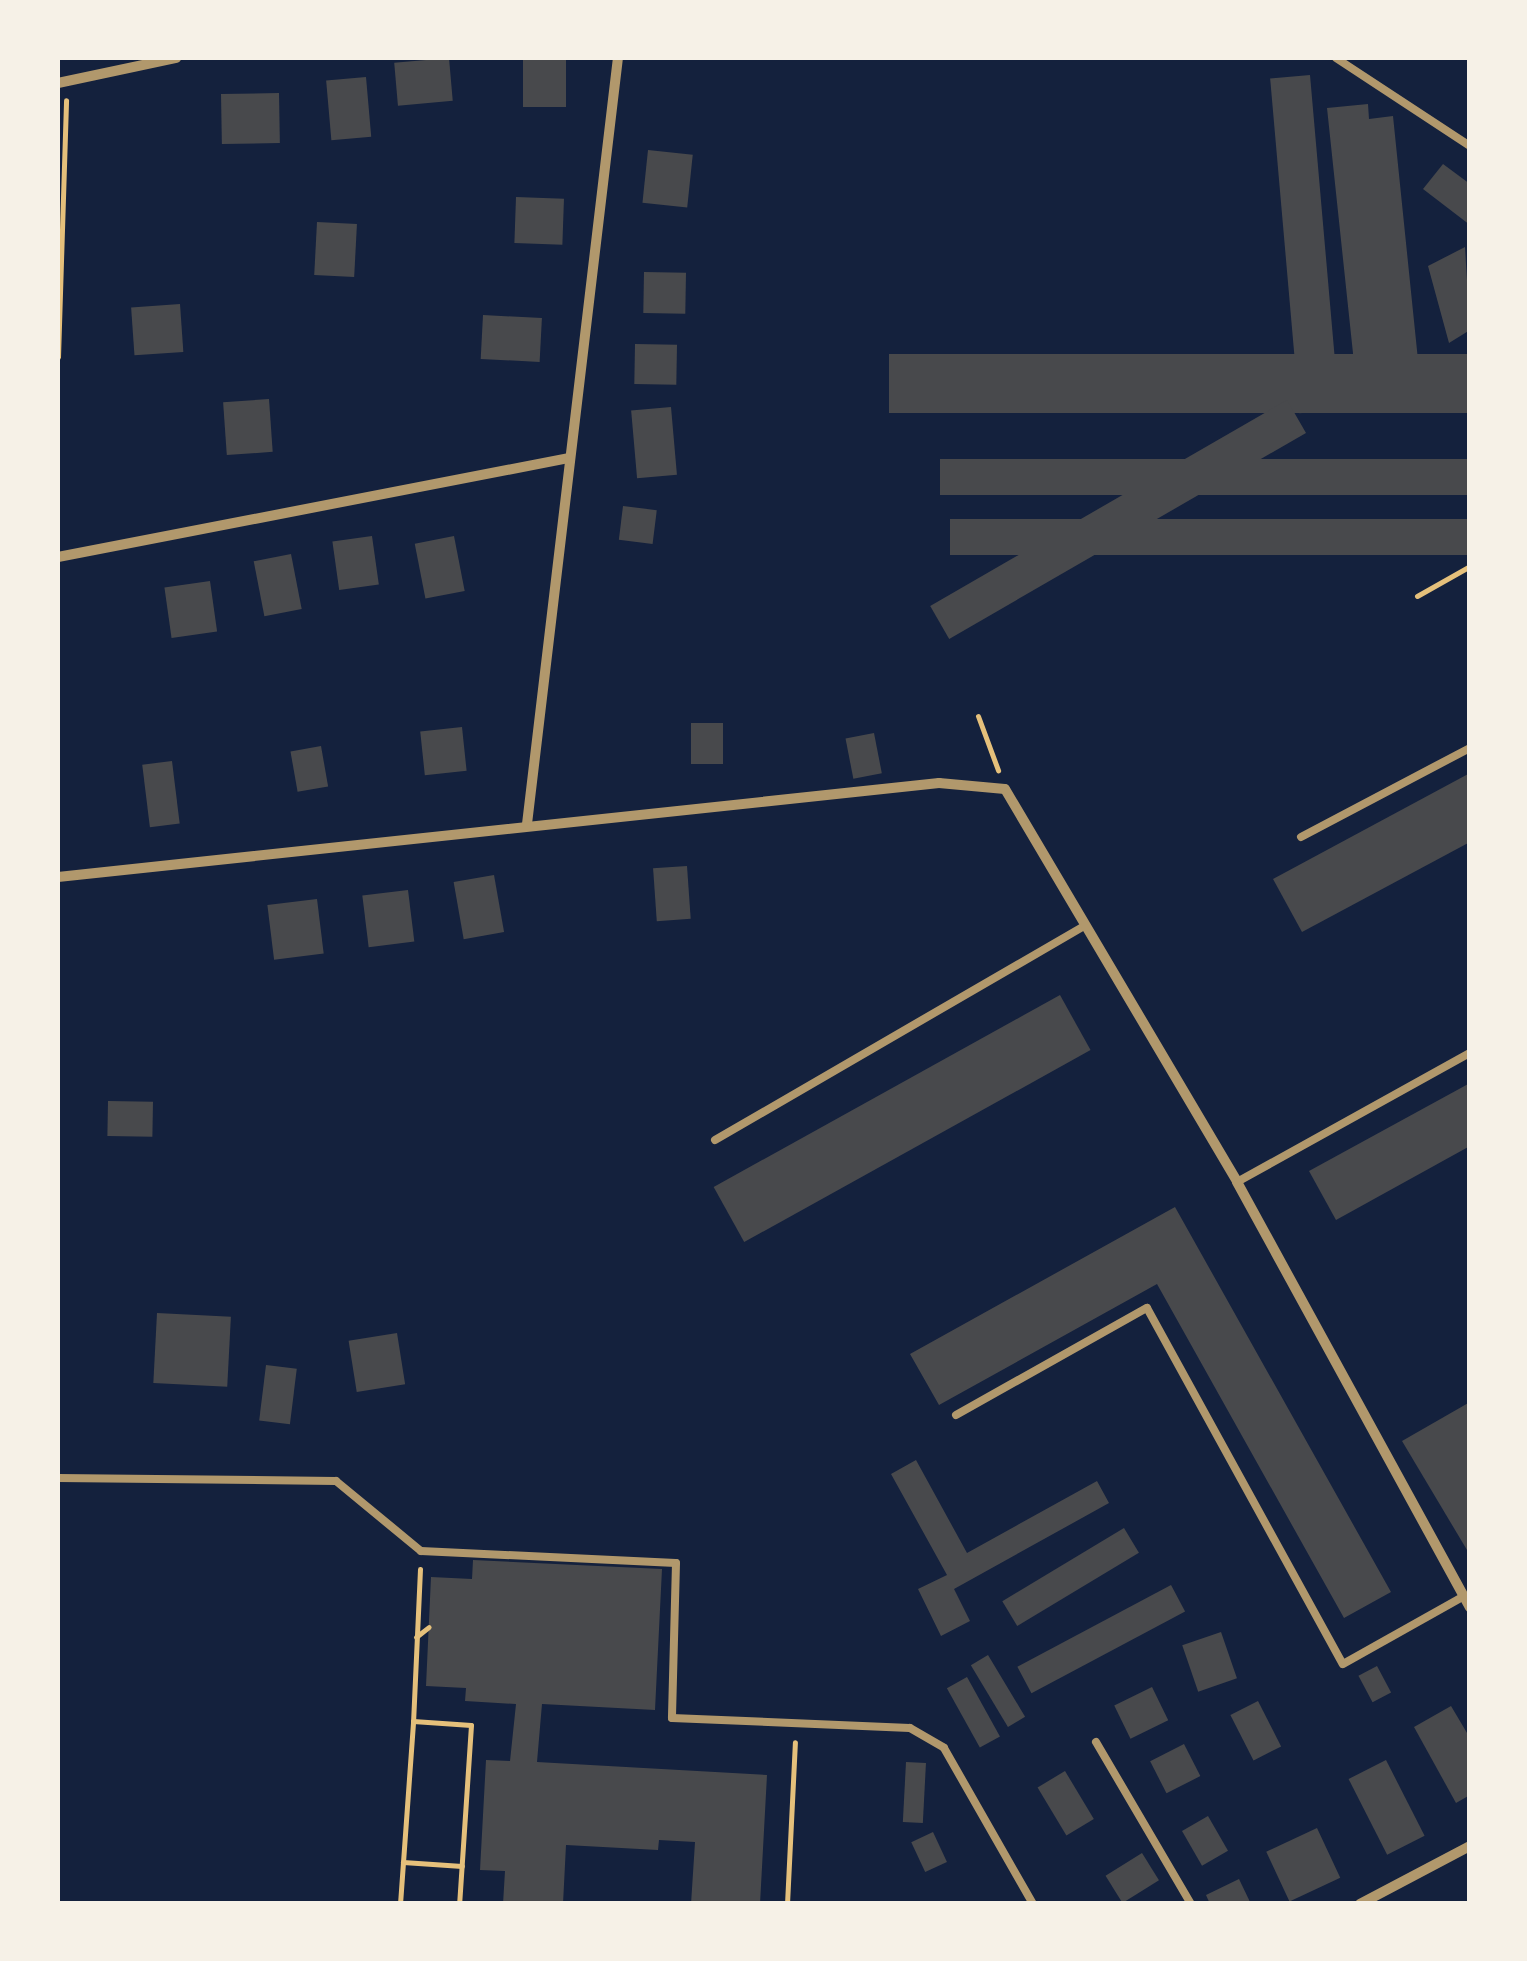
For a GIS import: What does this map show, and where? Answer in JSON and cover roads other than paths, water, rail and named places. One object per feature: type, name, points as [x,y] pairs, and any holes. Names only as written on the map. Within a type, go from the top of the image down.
[{"type":"street","points":[[62,82],[176,58]]},
{"type":"street","points":[[527,824],[618,58]]},
{"type":"street","points":[[58,557],[568,458]]},
{"type":"street","points":[[58,877],[527,824],[939,784],[1006,789],[1237,1182],[1467,1601]]},
{"type":"street","points":[[1360,1904],[1470,1846]]},
{"type":"lane","points":[[1336,58],[1470,146]]},
{"type":"lane","points":[[1301,837],[1470,748]]},
{"type":"lane","points":[[715,1140],[1084,926]]},
{"type":"lane","points":[[1237,1182],[1470,1053]]},
{"type":"lane","points":[[956,1415],[1146,1308],[1344,1664],[1467,1601]]},
{"type":"lane","points":[[58,1478],[336,1481],[421,1551],[676,1562],[672,1718],[910,1728],[944,1748],[1033,1904]]},
{"type":"lane","points":[[1096,1742],[1190,1904]]}]
